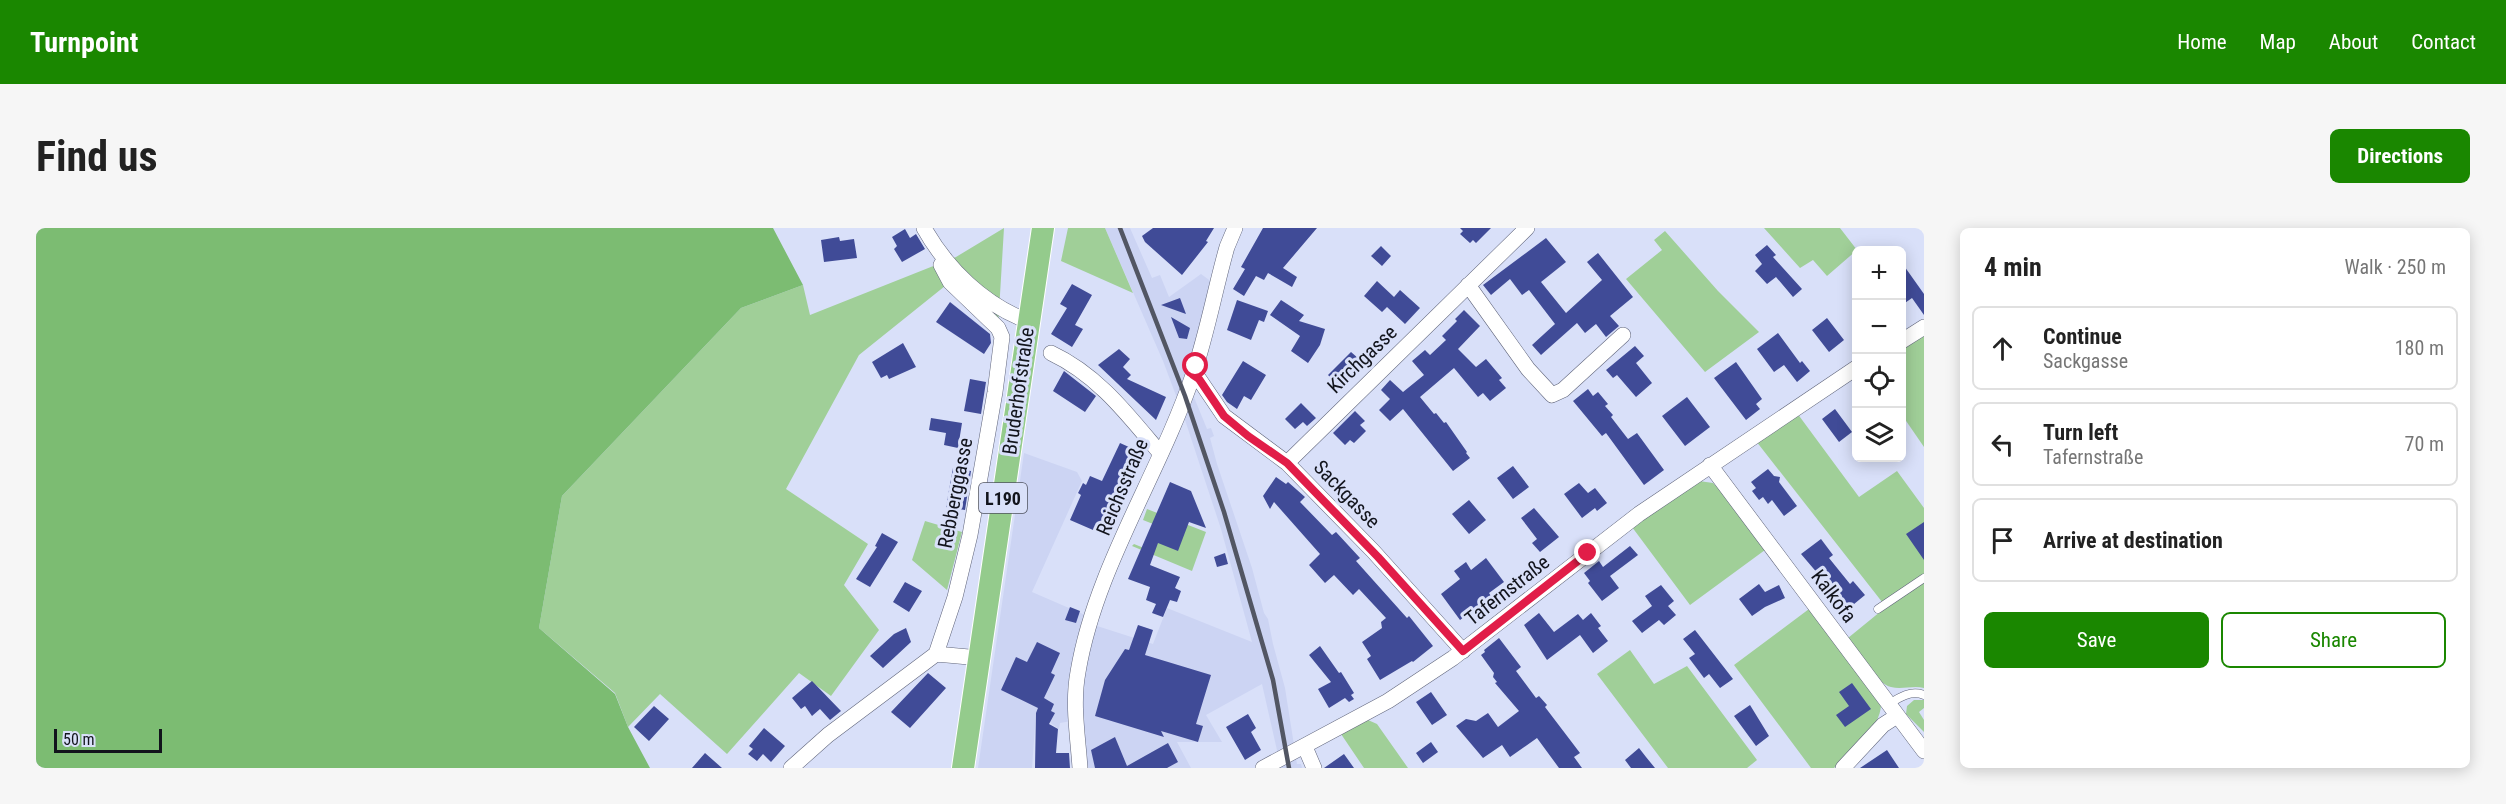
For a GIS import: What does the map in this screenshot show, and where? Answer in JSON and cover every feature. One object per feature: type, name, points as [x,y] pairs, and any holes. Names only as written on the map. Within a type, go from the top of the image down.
[{"type":"main road","name":"Bruderhofstraße","points":[[963,768],[1043,228]]},
{"type":"street","points":[[924,228],[945,259],[964,280],[982,296],[1011,315],[1028,321]]},
{"type":"street","name":"Reichsstraße","points":[[1080,768],[1076,696],[1083,647],[1124,533],[1193,375],[1227,247],[1235,228]]},
{"type":"street","name":"Kirchgasse","points":[[1287,463],[1527,228]]},
{"type":"street","name":"Rebberggasse","points":[[936,654],[955,597],[970,535],[995,392],[1002,337],[998,328],[950,282],[941,265],[945,259]]},
{"type":"street","points":[[1467,285],[1528,369],[1552,394],[1563,390],[1623,335]]},
{"type":"street","points":[[1906,338],[1924,327]]},
{"type":"street","points":[[1052,353],[1069,361],[1094,380],[1123,409],[1160,453]]},
{"type":"street","name":"Tafernstraße","points":[[1263,768],[1388,701],[1463,651],[1639,514],[1852,371]]},
{"type":"street","name":"Sackgasse","points":[[1193,375],[1199,379],[1224,416],[1287,463],[1378,557],[1463,651]]},
{"type":"street","name":"Kalkofa","points":[[1710,465],[1924,751]]},
{"type":"street","points":[[791,768],[828,735],[936,654],[980,658]]},
{"type":"street","points":[[1843,768],[1883,725],[1893,710]]},
{"type":"street","points":[[1305,747],[1314,768]]},
{"type":"lane","points":[[1878,609],[1924,578]]},
{"type":"lane","points":[[1893,710],[1902,696],[1918,693],[1924,695]]},
{"type":"shaded area","points":[[1105,228],[1130,228],[1152,278],[1160,275],[1169,297],[1201,274],[1216,285],[1189,385],[1207,429],[1211,428],[1214,436],[1210,438],[1217,464],[1252,568],[1264,613],[1268,619],[1285,688],[1297,764],[1301,764],[1302,768],[1281,768],[1262,684],[1206,715],[1222,742],[1177,742],[1191,768],[1084,768],[1082,719],[1060,723],[1059,729],[1036,713],[1032,768],[978,768],[1024,453],[1077,472],[1082,481],[1032,592],[1092,618],[1091,624],[1153,644],[1167,608],[1252,642],[1221,529],[1184,417],[1163,361]]},
{"type":"green space","points":[[36,228],[773,228],[803,285],[741,308],[562,496],[539,628],[615,694],[628,727],[650,768],[36,768]]},
{"type":"green space","points":[[1004,228],[998,328],[950,282],[859,355],[786,489],[868,544],[844,585],[879,630],[831,696],[799,673],[727,754],[660,694],[628,727],[615,693],[539,628],[562,496],[741,308],[803,285],[810,315],[956,257]]},
{"type":"green space","points":[[1068,228],[1105,228],[1133,293],[1061,261]]},
{"type":"green space","points":[[1764,228],[1840,228],[1854,246],[1852,246],[1852,254],[1827,276],[1813,260],[1800,268]]},
{"type":"green space","points":[[1665,231],[1718,291],[1759,332],[1705,372],[1626,279],[1662,250],[1654,240]]},
{"type":"green space","points":[[1924,334],[1924,447],[1906,421],[1906,345]]},
{"type":"green space","points":[[1797,413],[1859,497],[1897,471],[1924,508],[1924,688],[1895,688],[1886,685],[1874,674],[1848,638],[1886,607],[1756,441]]},
{"type":"green space","points":[[1699,481],[1713,483],[1719,489],[1765,550],[1690,605],[1632,527]]},
{"type":"green space","points":[[1147,509],[1206,532],[1192,571],[1132,546],[1134,544],[1154,552],[1153,524],[1143,520]]},
{"type":"green space","points":[[925,521],[962,532],[947,590],[912,560]]},
{"type":"green space","points":[[1809,609],[1881,705],[1870,731],[1834,768],[1811,768],[1734,665]]},
{"type":"green space","points":[[1630,650],[1654,684],[1687,666],[1757,760],[1747,768],[1668,768],[1597,674]]},
{"type":"green space","points":[[1914,700],[1924,700],[1924,708],[1919,712],[1924,720],[1924,732],[1906,714],[1907,706]]},
{"type":"green space","points":[[1368,720],[1377,724],[1408,768],[1364,768],[1341,734]]},
{"type":"building","points":[[1153,228],[1214,228],[1206,241],[1208,242],[1182,275],[1145,242],[1142,236]]},
{"type":"building","points":[[1263,228],[1317,228],[1283,268],[1297,277],[1292,287],[1268,273],[1264,280],[1256,276],[1244,296],[1233,289],[1245,269],[1241,267]]},
{"type":"building","points":[[1460,228],[1491,228],[1476,243],[1473,240],[1470,243],[1460,234],[1463,231]]},
{"type":"building","points":[[905,229],[910,238],[916,234],[925,249],[902,262],[894,249],[897,246],[892,237]]},
{"type":"building","points":[[839,237],[840,241],[854,239],[857,258],[824,262],[821,240]]},
{"type":"building","points":[[1546,238],[1566,262],[1541,282],[1566,313],[1602,280],[1587,262],[1598,253],[1633,297],[1610,316],[1619,326],[1606,337],[1596,324],[1585,333],[1577,323],[1541,355],[1532,345],[1555,324],[1529,290],[1522,295],[1510,279],[1491,295],[1483,285]]},
{"type":"building","points":[[1767,245],[1776,255],[1773,257],[1802,289],[1793,297],[1776,277],[1767,284],[1755,271],[1762,264],[1755,255]]},
{"type":"building","points":[[1381,246],[1391,256],[1382,266],[1371,256]]},
{"type":"building","points":[[1906,269],[1924,294],[1924,315],[1912,298],[1906,302]]},
{"type":"building","points":[[1377,281],[1394,297],[1400,290],[1420,308],[1405,324],[1387,307],[1382,312],[1364,296]]},
{"type":"building","points":[[1072,284],[1092,295],[1075,325],[1083,329],[1072,347],[1051,334],[1067,308],[1060,304]]},
{"type":"building","points":[[1180,298],[1186,314],[1161,305]]},
{"type":"building","points":[[1237,300],[1268,311],[1264,322],[1259,320],[1251,340],[1227,330]]},
{"type":"building","points":[[1281,300],[1304,315],[1299,321],[1325,329],[1320,345],[1308,363],[1291,351],[1300,336],[1270,315]]},
{"type":"building","points":[[950,302],[990,334],[991,343],[984,354],[936,322]]},
{"type":"building","points":[[1464,310],[1480,326],[1458,349],[1476,367],[1486,359],[1502,378],[1499,380],[1506,388],[1490,401],[1483,393],[1478,397],[1454,368],[1420,397],[1434,414],[1436,413],[1444,423],[1446,422],[1470,458],[1453,471],[1403,409],[1390,421],[1379,410],[1390,399],[1381,390],[1390,380],[1403,392],[1424,375],[1412,361],[1425,350],[1430,355],[1446,340],[1442,336]]},
{"type":"building","points":[[1171,317],[1190,328],[1187,339],[1179,338]]},
{"type":"building","points":[[1827,318],[1844,340],[1829,352],[1812,330]]},
{"type":"building","points":[[1778,333],[1800,363],[1802,361],[1810,371],[1797,382],[1784,365],[1774,372],[1757,349]]},
{"type":"building","points":[[903,343],[916,367],[889,379],[887,375],[881,378],[872,362]]},
{"type":"building","points":[[1635,346],[1644,356],[1636,363],[1652,383],[1636,397],[1617,375],[1613,378],[1606,370]]},
{"type":"building","points":[[1119,349],[1130,359],[1123,367],[1131,375],[1127,379],[1166,397],[1156,420],[1098,365]]},
{"type":"building","points":[[1351,352],[1366,365],[1342,389],[1328,375]]},
{"type":"building","points":[[1243,361],[1266,375],[1251,400],[1244,396],[1237,409],[1222,395]]},
{"type":"building","points":[[1736,362],[1762,399],[1756,404],[1760,409],[1746,420],[1714,378]]},
{"type":"building","points":[[1064,371],[1096,396],[1085,412],[1053,391]]},
{"type":"building","points":[[970,379],[986,382],[981,414],[964,411]]},
{"type":"building","points":[[1588,389],[1593,396],[1598,392],[1608,404],[1605,406],[1613,415],[1611,417],[1628,439],[1637,433],[1664,470],[1644,485],[1606,433],[1602,436],[1573,401]]},
{"type":"building","points":[[1687,397],[1710,427],[1685,446],[1662,416]]},
{"type":"building","points":[[1301,403],[1316,418],[1307,426],[1303,422],[1295,429],[1285,419]]},
{"type":"building","points":[[1835,409],[1852,432],[1839,442],[1822,419]]},
{"type":"building","points":[[1355,411],[1365,421],[1360,425],[1366,431],[1354,443],[1350,440],[1345,445],[1333,433]]},
{"type":"building","points":[[931,418],[962,423],[958,448],[944,445],[946,433],[929,430]]},
{"type":"building","points":[[1120,443],[1140,452],[1100,533],[1070,520],[1081,495],[1078,493],[1083,483],[1086,485],[1090,476],[1102,481]]},
{"type":"building","points":[[1513,466],[1529,487],[1513,499],[1497,478]]},
{"type":"building","points":[[953,468],[971,471],[965,510],[946,507]]},
{"type":"building","points":[[1768,469],[1774,476],[1780,477],[1779,482],[1797,506],[1784,516],[1772,500],[1768,504],[1763,497],[1759,500],[1752,491],[1756,488],[1751,482]]},
{"type":"building","points":[[1276,477],[1286,484],[1288,482],[1305,497],[1300,502],[1332,535],[1336,532],[1360,558],[1356,561],[1407,618],[1409,616],[1433,646],[1413,662],[1380,680],[1367,659],[1371,656],[1362,642],[1382,628],[1381,622],[1386,618],[1359,589],[1353,595],[1334,575],[1325,583],[1309,565],[1320,554],[1274,502],[1270,509],[1263,496]]},
{"type":"building","points":[[1170,482],[1191,491],[1206,528],[1189,522],[1178,551],[1158,543],[1150,565],[1180,577],[1175,588],[1181,591],[1177,602],[1170,600],[1163,617],[1152,613],[1156,604],[1146,600],[1150,587],[1128,579]]},
{"type":"building","points":[[1579,483],[1588,493],[1595,488],[1607,503],[1597,511],[1595,508],[1582,518],[1564,494]]},
{"type":"building","points":[[1469,500],[1486,520],[1469,534],[1452,514]]},
{"type":"building","points":[[1534,508],[1559,537],[1540,552],[1532,543],[1537,539],[1521,518]]},
{"type":"building","points":[[1924,522],[1924,560],[1906,534]]},
{"type":"building","points":[[882,533],[898,542],[870,587],[856,579],[877,547],[875,546]]},
{"type":"building","points":[[1821,539],[1833,555],[1829,558],[1850,584],[1853,581],[1865,595],[1848,609],[1801,554]]},
{"type":"building","points":[[1630,546],[1638,555],[1610,576],[1619,588],[1602,601],[1588,583],[1590,581],[1584,573],[1599,561],[1603,567]]},
{"type":"building","points":[[1225,553],[1228,564],[1217,567],[1214,557]]},
{"type":"building","points":[[1486,558],[1504,582],[1489,593],[1491,596],[1460,620],[1441,594],[1460,579],[1454,571],[1466,562],[1471,570]]},
{"type":"building","points":[[905,582],[922,591],[909,612],[893,602]]},
{"type":"building","points":[[1759,584],[1765,592],[1779,585],[1785,598],[1752,616],[1739,599]]},
{"type":"building","points":[[1661,585],[1674,601],[1668,606],[1676,615],[1664,625],[1659,620],[1642,633],[1632,621],[1652,606],[1645,596]]},
{"type":"building","points":[[1070,607],[1080,611],[1076,623],[1065,620]]},
{"type":"building","points":[[1539,613],[1554,632],[1578,614],[1583,620],[1591,613],[1601,626],[1598,628],[1608,641],[1593,653],[1580,635],[1547,660],[1524,625]]},
{"type":"building","points":[[1138,625],[1153,630],[1145,655],[1211,675],[1196,724],[1203,726],[1198,742],[1161,731],[1164,737],[1095,716],[1105,680],[1125,649],[1129,650]]},
{"type":"building","points":[[906,628],[911,642],[883,668],[870,656],[894,634]]},
{"type":"building","points":[[1695,630],[1733,679],[1720,688],[1709,674],[1704,678],[1689,658],[1695,654],[1683,639]]},
{"type":"building","points":[[1499,638],[1521,667],[1516,671],[1536,698],[1539,696],[1547,705],[1545,707],[1580,753],[1574,757],[1582,768],[1559,768],[1537,738],[1510,757],[1502,745],[1483,758],[1456,726],[1466,719],[1476,721],[1488,713],[1498,727],[1519,711],[1495,683],[1497,682],[1493,677],[1494,673],[1481,655]]},
{"type":"building","points":[[1037,642],[1060,653],[1051,673],[1055,675],[1044,698],[1054,704],[1051,711],[1055,713],[1049,724],[1058,729],[1056,753],[1069,753],[1070,768],[1035,768],[1038,708],[1001,690],[1016,657],[1027,662]]},
{"type":"building","points":[[1320,646],[1354,693],[1351,695],[1354,699],[1349,702],[1345,698],[1329,708],[1318,689],[1331,682],[1309,655]]},
{"type":"building","points":[[928,673],[946,688],[910,728],[891,712]]},
{"type":"building","points":[[812,681],[841,711],[830,720],[820,709],[812,716],[805,706],[801,709],[792,698]]},
{"type":"building","points":[[1852,683],[1871,709],[1845,727],[1836,715],[1849,706],[1839,692]]},
{"type":"building","points":[[1431,692],[1447,715],[1432,725],[1416,702]]},
{"type":"building","points":[[1750,705],[1769,736],[1756,746],[1734,716]]},
{"type":"building","points":[[654,706],[669,719],[649,741],[634,727]]},
{"type":"building","points":[[1248,714],[1256,728],[1251,732],[1261,750],[1245,760],[1226,727]]},
{"type":"building","points":[[764,728],[785,746],[771,762],[763,754],[757,761],[748,754],[753,749],[749,746]]},
{"type":"building","points":[[1115,737],[1127,766],[1168,743],[1178,762],[1167,768],[1095,768],[1091,750]]},
{"type":"building","points":[[1431,742],[1438,752],[1423,763],[1416,753]]},
{"type":"building","points":[[1639,748],[1655,768],[1631,768],[1625,760]]},
{"type":"building","points":[[1887,750],[1899,768],[1860,768]]},
{"type":"building","points":[[705,753],[722,768],[692,768]]},
{"type":"building","points":[[1344,754],[1354,768],[1324,768]]},
{"type":"railway","points":[[1120,228],[1185,396],[1224,512],[1273,680],[1289,768]]},
{"type":"route","points":[[1196,366],[1193,375],[1199,379],[1224,416],[1287,463],[1378,557],[1463,651],[1588,553]]}]
